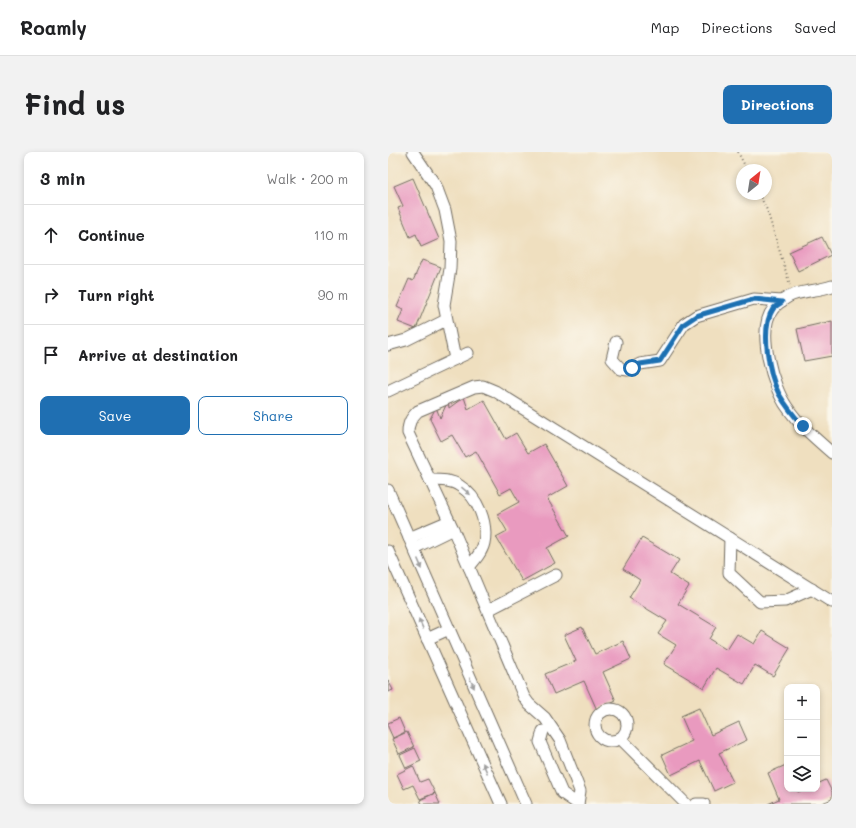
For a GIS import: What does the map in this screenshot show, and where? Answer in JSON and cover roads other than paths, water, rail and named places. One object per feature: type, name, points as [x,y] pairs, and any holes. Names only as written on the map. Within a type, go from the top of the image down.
[{"type":"street","points":[[413,152],[436,186],[445,210],[451,241],[450,269],[444,305],[455,359]]},
{"type":"street","points":[[616,342],[612,360],[621,369],[628,370],[640,364],[660,361],[684,324],[696,316],[754,299],[785,299],[832,286]]},
{"type":"street","points":[[785,299],[773,309],[767,324],[767,344],[773,378],[787,407],[803,426],[832,453]]},
{"type":"street","points":[[388,345],[406,340],[446,320]]},
{"type":"street","points":[[388,391],[468,353]]},
{"type":"street","points":[[543,731],[540,742],[562,793],[578,804],[580,791],[560,740],[545,718],[529,704],[524,697],[451,525],[408,433],[408,426],[411,417],[418,411],[474,387],[483,386],[495,391],[832,602]]},
{"type":"street","points":[[430,480],[443,480],[460,485],[472,495],[479,508],[484,526],[484,544],[478,557],[469,567]]},
{"type":"street","points":[[388,490],[526,804]]},
{"type":"street","points":[[412,543],[451,525]]},
{"type":"street","points":[[730,538],[729,573],[760,602],[785,601],[812,589]]},
{"type":"street","points":[[388,551],[501,804]]},
{"type":"street","points":[[488,610],[556,575]]},
{"type":"street","points":[[427,639],[449,629]]},
{"type":"street","points":[[620,738],[686,804]]},
{"type":"street","points":[[696,804],[704,804]]}]
